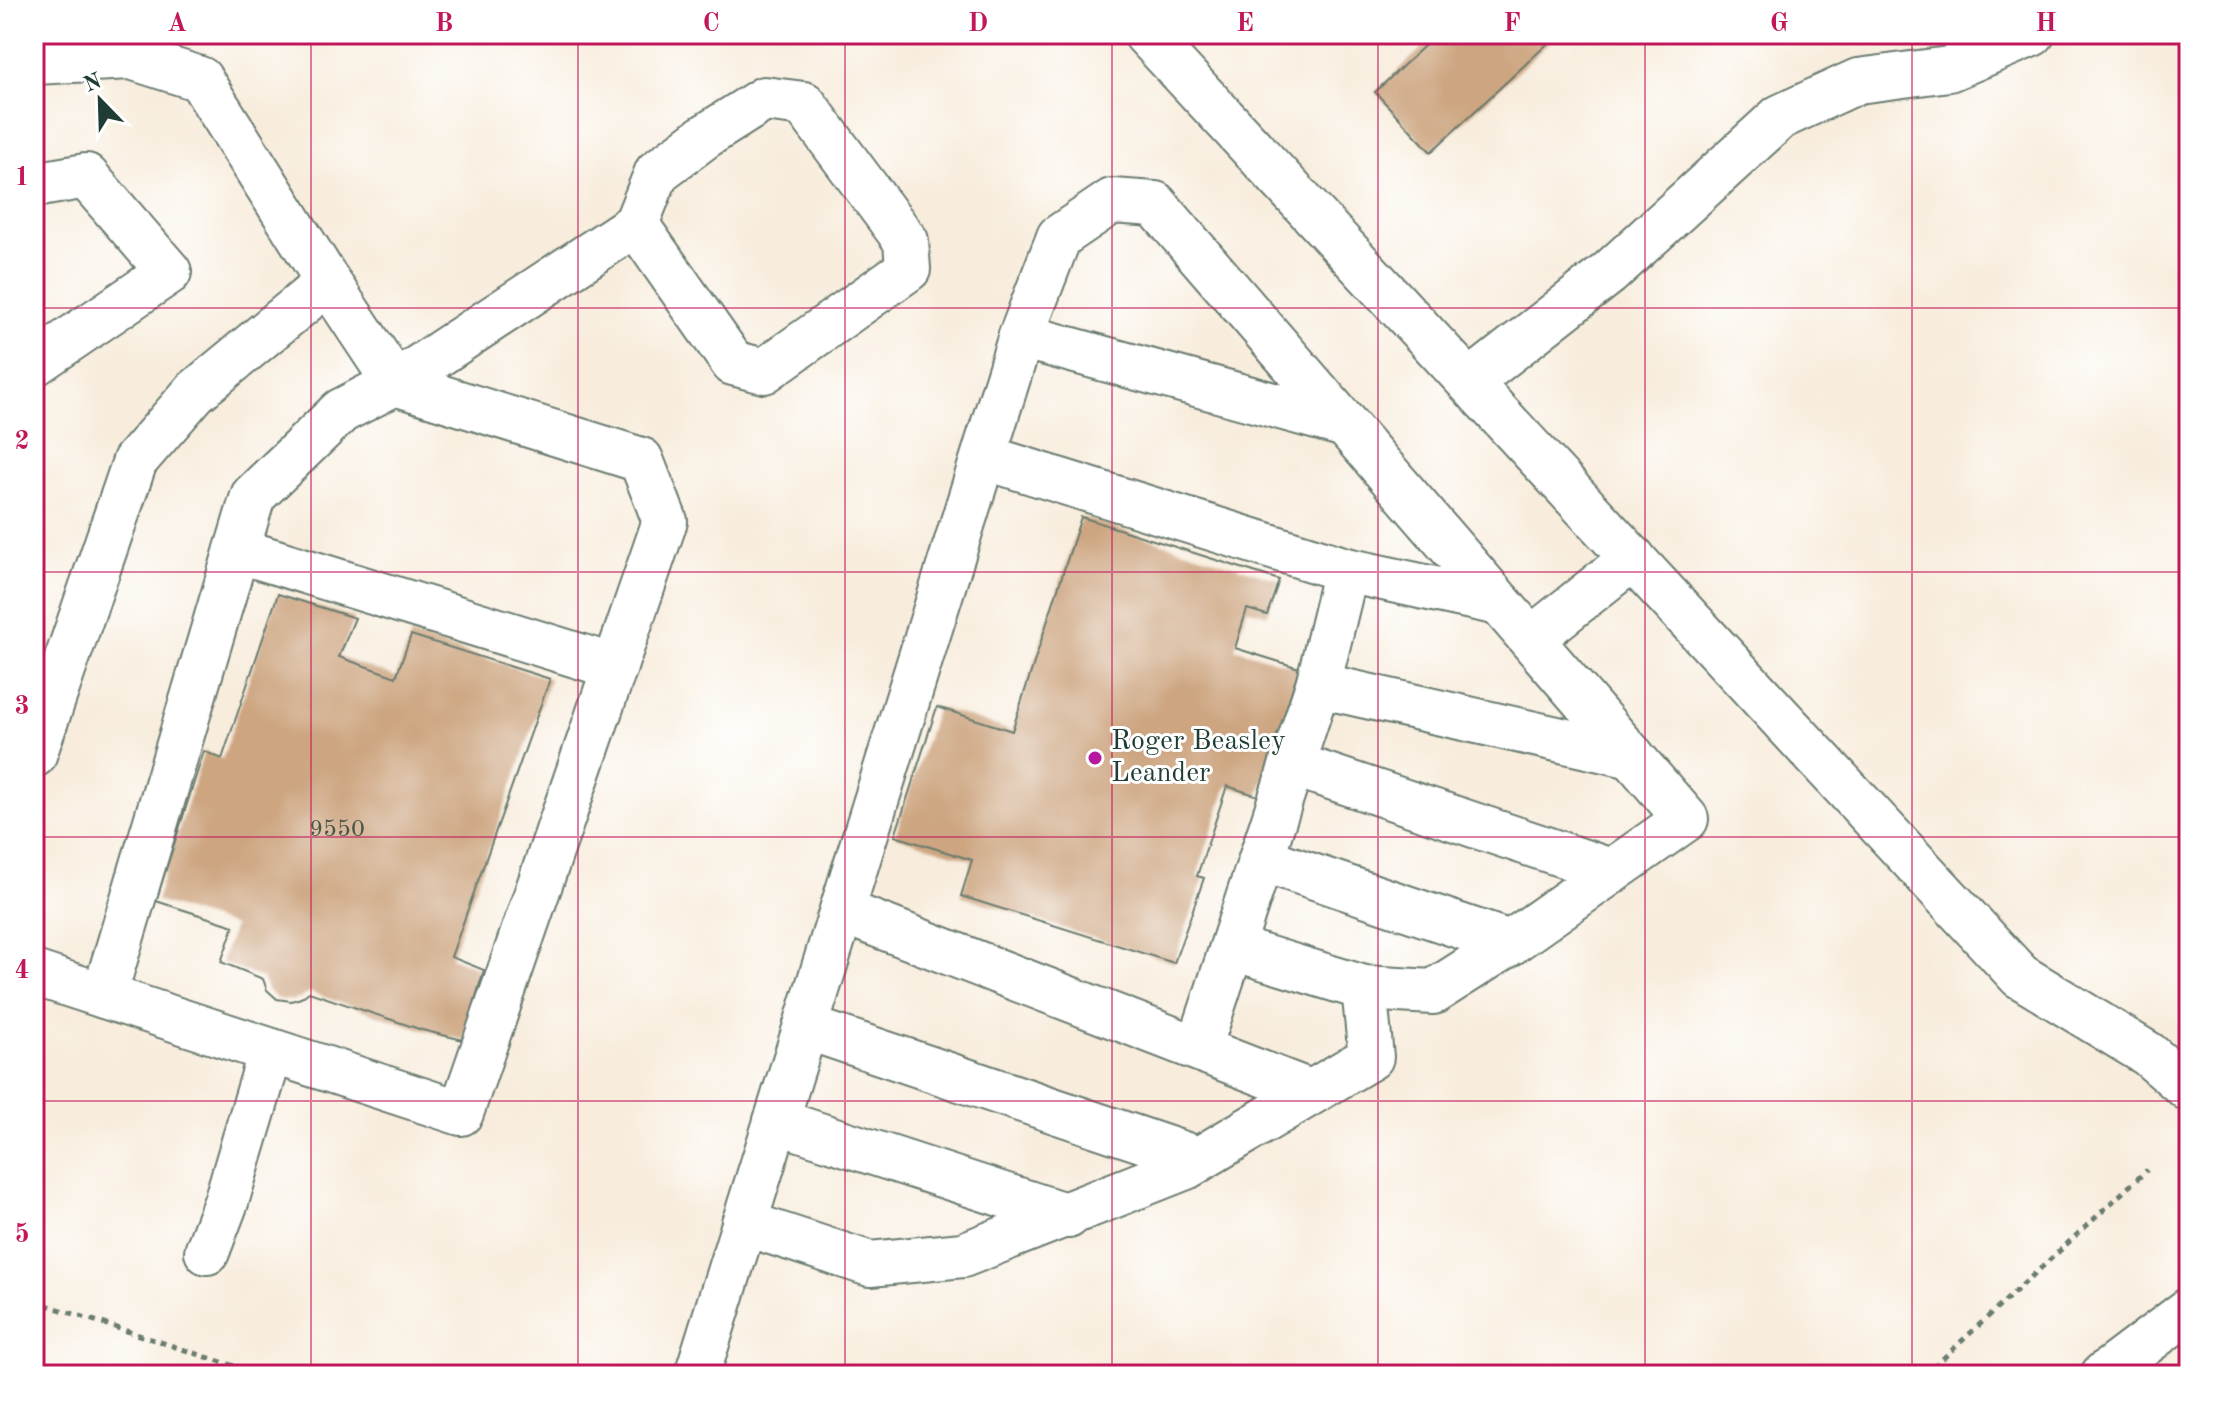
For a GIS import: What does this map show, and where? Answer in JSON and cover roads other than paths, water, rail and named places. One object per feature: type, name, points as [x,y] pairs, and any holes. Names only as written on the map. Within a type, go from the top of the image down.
[{"type":"street","points":[[1146,34],[2020,976],[2148,1054],[2189,1089]]},
{"type":"street","points":[[1470,382],[1609,273],[1780,117],[1858,81],[1949,69],[2032,34]]},
{"type":"street","points":[[34,62],[131,57],[200,79],[395,383],[641,460],[665,521],[461,1113],[34,973]]},
{"type":"street","points":[[104,996],[253,496],[341,411],[395,383],[636,224],[657,172],[704,137],[764,99],[804,104],[906,241],[908,269],[764,371],[733,363],[636,224]]},
{"type":"street","points":[[34,185],[86,176],[169,272],[34,364]]},
{"type":"street","points":[[697,1375],[1021,336],[1059,237],[1112,201],[1155,204],[1686,819],[1510,943],[1433,992],[1364,988],[1233,948]]},
{"type":"street","points":[[34,755],[135,461],[195,392],[328,282]]},
{"type":"street","points":[[1021,336],[1346,425]]},
{"type":"street","points":[[984,457],[1346,570],[1499,603]]},
{"type":"street","points":[[237,550],[615,667]]},
{"type":"street","points":[[1531,639],[1633,558]]},
{"type":"street","points":[[1199,1048],[1318,685],[1346,570]]},
{"type":"street","points":[[1318,685],[1632,756]]},
{"type":"street","points":[[1292,764],[1611,871]]},
{"type":"street","points":[[1262,859],[1510,943]]},
{"type":"street","points":[[842,911],[1310,1092]]},
{"type":"street","points":[[744,1223],[870,1264],[963,1255],[1068,1216],[1198,1159],[1371,1057],[1364,988]]},
{"type":"street","points":[[806,1027],[1198,1159]]},
{"type":"street","points":[[207,1252],[226,1202],[271,1051]]},
{"type":"street","points":[[776,1121],[1068,1216]]},
{"type":"street","points":[[2103,1375],[2189,1310]]},
{"type":"place","name":"Roger Beasley Leander","points":[[1095,758]]}]
